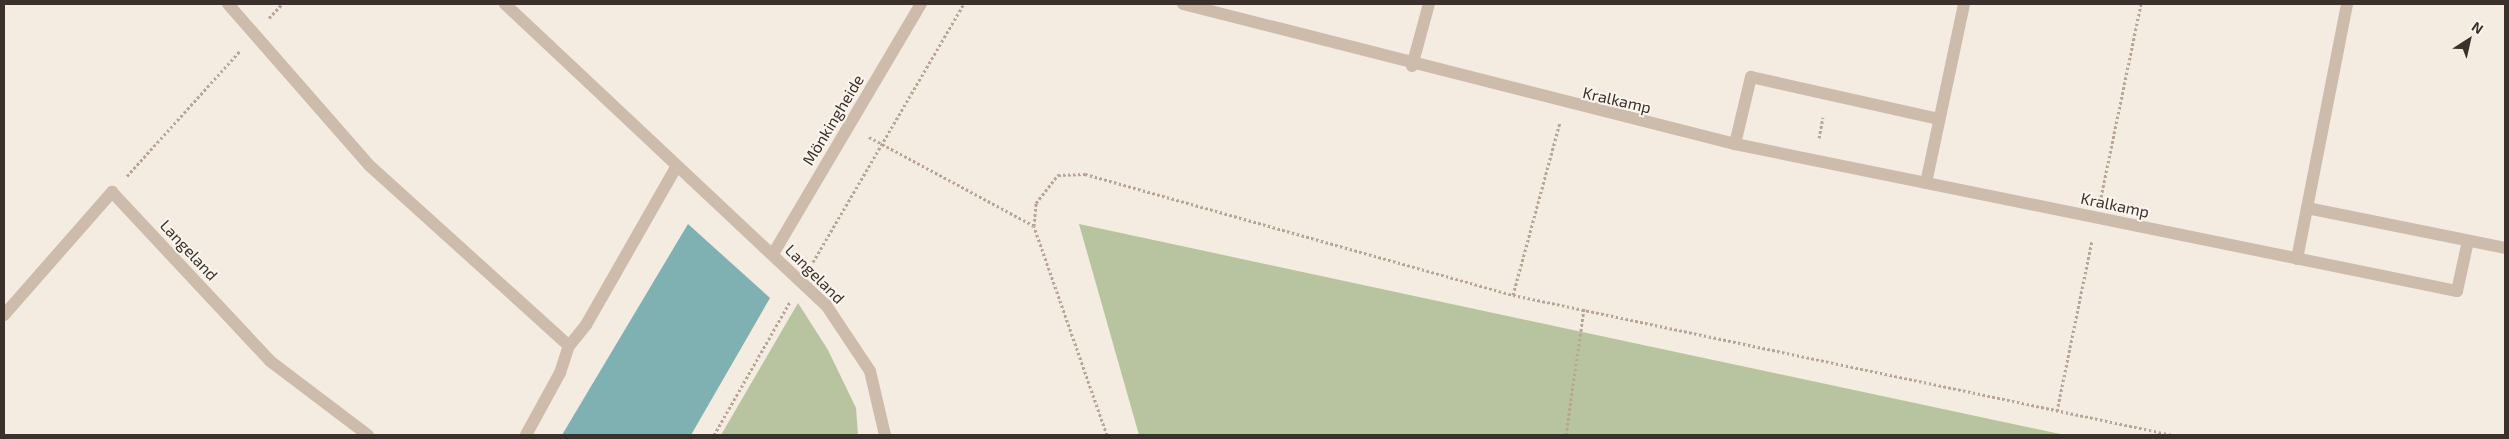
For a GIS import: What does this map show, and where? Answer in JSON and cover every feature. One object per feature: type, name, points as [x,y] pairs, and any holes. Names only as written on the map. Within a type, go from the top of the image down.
[{"type":"street","points":[[228,4],[370,166],[569,346]]},
{"type":"street","name":"Langeland","points":[[505,4],[676,167],[773,254],[826,305],[870,371],[886,435]]},
{"type":"street","name":"Mönkingheide","points":[[773,254],[848,124],[921,4]]},
{"type":"street","name":"Kralkamp","points":[[1183,4],[1412,66],[1735,144],[2457,292],[2468,240]]},
{"type":"street","points":[[1412,66],[1429,4]]},
{"type":"street","points":[[1926,183],[1964,4]]},
{"type":"street","points":[[2298,259],[2347,4]]},
{"type":"street","points":[[1735,144],[1751,77],[1939,119]]},
{"type":"street","points":[[526,435],[560,373],[569,346],[586,325],[676,167]]},
{"type":"street","points":[[4,315],[112,192]]},
{"type":"street","name":"Langeland","points":[[112,192],[270,360],[368,435]]},
{"type":"street","points":[[2307,208],[2505,248]]},
{"type":"path","points":[[714,435],[881,144],[964,4]]},
{"type":"path","points":[[112,192],[255,34]]},
{"type":"path","points":[[1814,161],[1828,94]]},
{"type":"path","points":[[1513,295],[1565,104]]},
{"type":"path","points":[[848,124],[881,144],[1034,226]]},
{"type":"path","points":[[1107,435],[1034,226],[1036,203],[1058,175],[1085,174],[1513,295],[1584,308],[2173,435]]},
{"type":"path","points":[[1566,435],[1584,308]]},
{"type":"green space","points":[[1079,224],[1573,330],[2065,435],[1139,435]]},
{"type":"green space","points":[[798,303],[828,350],[856,408],[858,435],[721,435]]},
{"type":"water","points":[[688,224],[770,298],[691,435],[562,435]]}]
